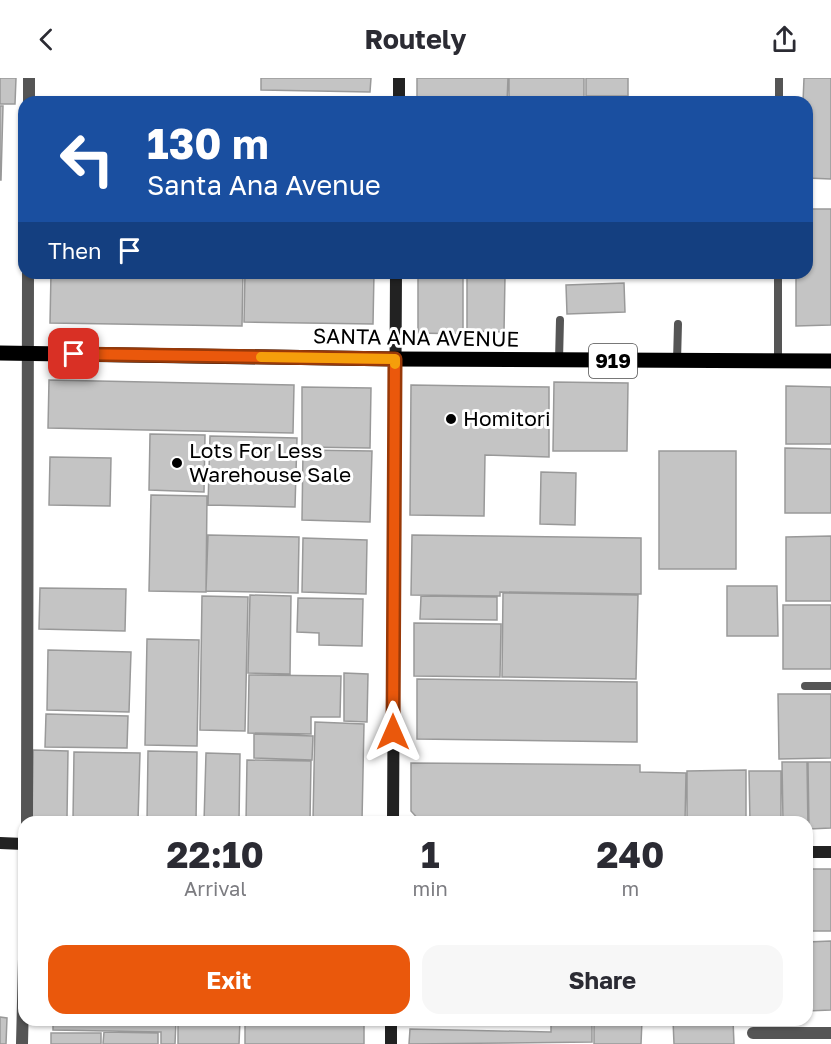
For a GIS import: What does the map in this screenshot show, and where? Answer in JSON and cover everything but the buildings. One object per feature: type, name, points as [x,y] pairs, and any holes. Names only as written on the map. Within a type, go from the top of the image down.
[{"type":"main road","name":"SANTA ANA AVENUE","points":[[0,353],[395,359],[831,361]]},
{"type":"street","points":[[29,78],[29,96]]},
{"type":"street","points":[[399,78],[399,96]]},
{"type":"street","points":[[27,816],[28,279]]},
{"type":"street","points":[[393,816],[396,279]]},
{"type":"street","points":[[0,843],[18,844]]},
{"type":"street","points":[[813,852],[831,852]]},
{"type":"street","points":[[22,1026],[22,1044]]},
{"type":"street","points":[[391,1026],[391,1044]]},
{"type":"street","points":[[753,1034],[831,1033]]},
{"type":"lane","points":[[779,78],[779,96]]},
{"type":"lane","points":[[778,279],[778,362]]},
{"type":"lane","points":[[559,360],[560,320]]},
{"type":"lane","points":[[677,361],[678,324]]},
{"type":"lane","points":[[805,686],[831,686]]},
{"type":"slow traffic","points":[[261,357],[395,359],[395,364]]},
{"type":"place","name":"Homitori","points":[[451,419]]},
{"type":"place","name":"Lots For Less Warehouse Sale","points":[[177,463]]},
{"type":"route","points":[[74,354],[395,359],[393,732]]}]
